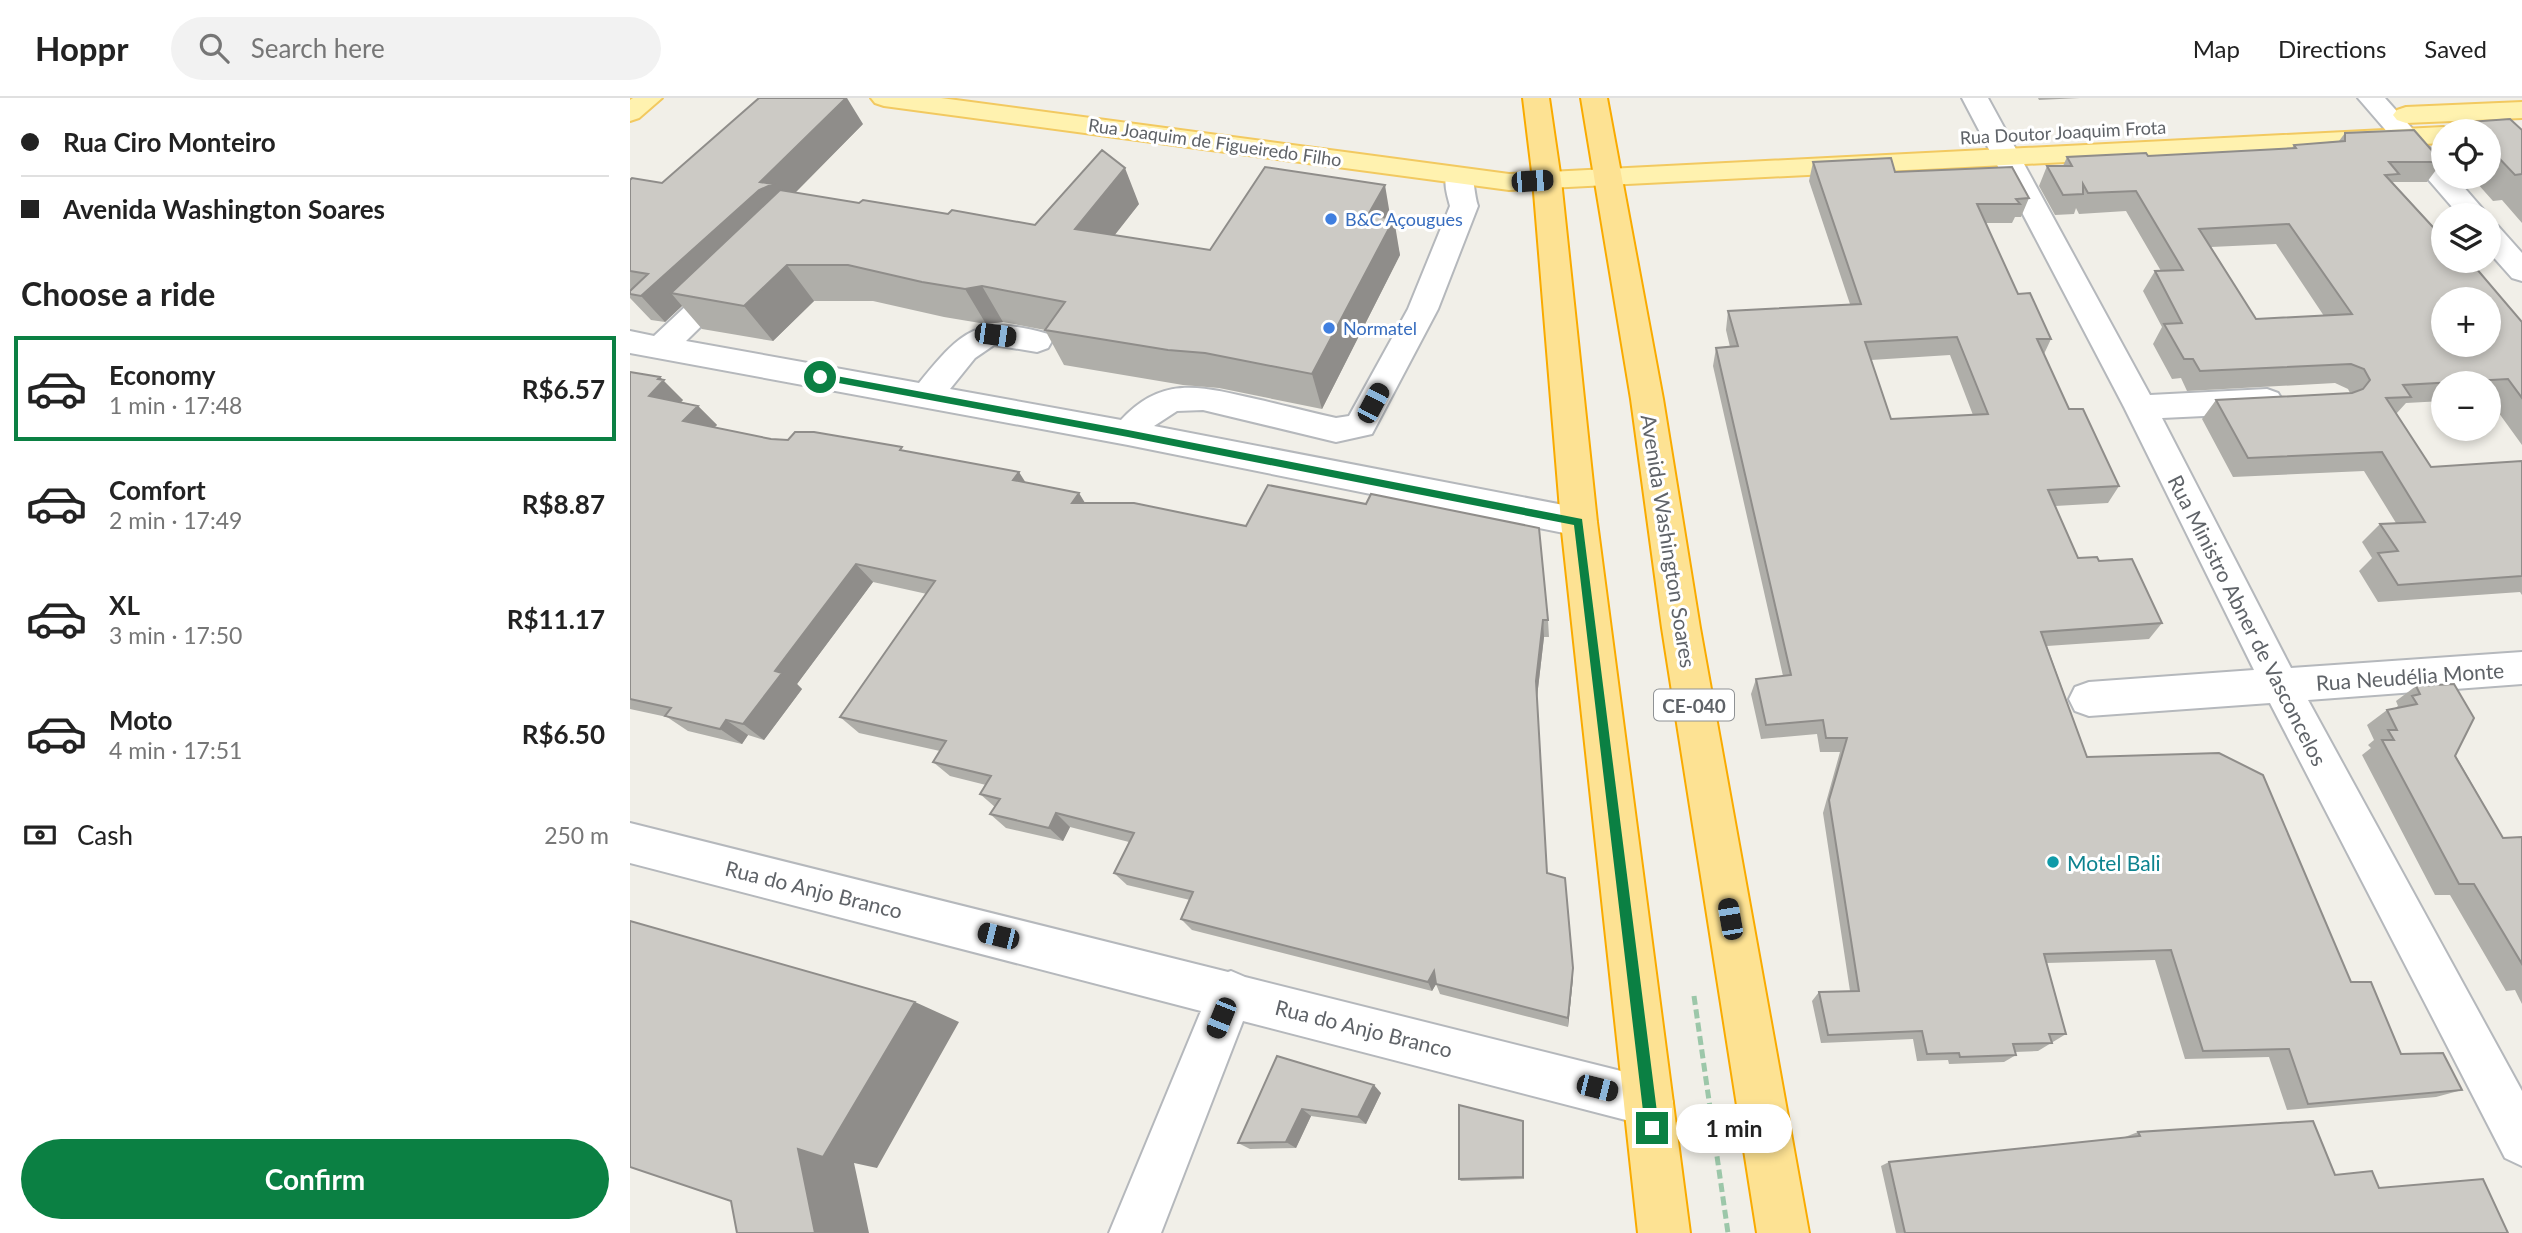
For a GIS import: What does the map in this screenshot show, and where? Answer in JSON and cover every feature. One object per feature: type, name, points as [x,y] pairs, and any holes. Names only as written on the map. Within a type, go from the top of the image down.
[{"type":"highway","points":[[1536,98],[1546,169],[1579,522],[1664,1233]]},
{"type":"highway","name":"Avenida Washington Soares","points":[[1594,98],[1647,399],[1681,628],[1783,1233]]},
{"type":"main road","points":[[630,113],[649,98]]},
{"type":"main road","name":"Rua Joaquim de Figueiredo Filho","points":[[884,98],[1096,115],[1507,160],[1546,169]]},
{"type":"main road","name":"Rua Joaquim de Figueiredo Filho","points":[[1047,98],[1096,115],[1509,183],[1546,169]]},
{"type":"main road","name":"Rua Doutor Joaquim Frota","points":[[1999,146],[2379,107],[2522,110]]},
{"type":"main road","points":[[2501,133],[2522,132]]},
{"type":"main road","name":"Rua Doutor Joaquim Frota","points":[[1546,169],[1999,146],[2431,135]]},
{"type":"street","name":"Rua Ministro Abner de Vasconcelos","points":[[1975,98],[2140,407],[2280,685],[2522,1142]]},
{"type":"street","points":[[2379,107],[2464,203]]},
{"type":"street","points":[[1128,433],[1144,414],[1160,404],[1184,397],[1203,398],[1336,430],[1360,426],[1423,309],[1464,206],[1459,189],[1460,176]]},
{"type":"street","points":[[2501,247],[2522,271]]},
{"type":"street","points":[[645,345],[751,262]]},
{"type":"street","points":[[927,396],[978,340],[995,335],[1037,341]]},
{"type":"street","points":[[645,345],[1128,433],[1579,522]]},
{"type":"street","points":[[2140,407],[2296,399]]},
{"type":"street","name":"Rua Neudélia Monte","points":[[2089,699],[2522,668]]},
{"type":"street","name":"Rua do Anjo Branco","points":[[630,843],[1649,1102]]},
{"type":"street","points":[[1135,1233],[1231,995]]},
{"type":"building","points":[[759,98],[846,98],[760,182],[773,184],[759,190],[641,296],[630,294],[648,274],[630,271],[630,180],[632,178],[662,183]]},
{"type":"building","points":[[2510,119],[2522,130],[2522,174],[2515,175],[2501,160],[2501,120]]},
{"type":"building","points":[[2414,130],[2431,149],[2431,162],[2389,162],[2399,174],[2385,175],[2431,225],[2431,273],[2480,273],[2492,287],[2431,287],[2431,357],[2501,357],[2501,297],[2522,322],[2522,398],[2508,379],[2501,379],[2501,371],[2431,371],[2431,383],[2403,385],[2411,397],[2386,398],[2431,467],[2522,461],[2522,576],[2398,585],[2378,553],[2398,551],[2380,524],[2425,522],[2382,452],[2248,458],[2216,400],[2352,393],[2363,389],[2370,380],[2364,369],[2351,364],[2200,371],[2193,359],[2184,359],[2164,324],[2182,323],[2155,271],[2183,270],[2136,191],[2088,193],[2083,184],[2083,194],[2063,195],[2047,166],[2072,166],[2067,157],[2146,153],[2148,156],[2296,148],[2294,145],[2345,141],[2345,133]],"holes":[[[2289,224],[2352,314],[2256,319],[2199,229]]]},
{"type":"building","points":[[1102,150],[1125,168],[1075,229],[1210,250],[1265,167],[1385,185],[1368,215],[1394,219],[1312,374],[1205,353],[1168,350],[1045,330],[1065,302],[982,286],[965,289],[922,282],[848,265],[787,265],[744,306],[671,293],[780,190],[948,214],[952,210],[1035,225]]},
{"type":"building","points":[[1891,158],[1895,172],[2012,167],[2029,198],[2016,199],[2020,204],[1977,204],[2018,294],[2030,293],[2051,339],[2037,339],[2069,409],[2083,409],[2119,486],[2048,490],[2078,558],[2097,557],[2099,561],[2132,559],[2162,623],[2041,632],[2087,757],[2219,753],[2263,775],[2351,982],[2371,982],[2401,1054],[2443,1053],[2462,1090],[2308,1104],[2289,1049],[2203,1051],[2171,950],[2044,954],[2066,1034],[2049,1034],[2052,1043],[2013,1044],[2016,1055],[1960,1057],[1959,1053],[1927,1054],[1922,1031],[1828,1035],[1819,992],[1859,991],[1829,800],[1847,738],[1826,738],[1823,720],[1766,725],[1756,679],[1791,675],[1716,348],[1738,346],[1728,311],[1861,304],[1813,162]],"holes":[[[1957,337],[1988,414],[1891,419],[1865,342]]]},
{"type":"building","points":[[630,372],[664,380],[649,396],[698,406],[683,421],[771,439],[788,440],[795,432],[814,432],[902,447],[900,450],[1019,472],[1013,480],[1079,493],[1072,503],[1134,503],[1246,526],[1268,485],[1366,504],[1371,494],[1539,528],[1548,620],[1543,620],[1536,681],[1547,873],[1565,878],[1573,968],[1568,1018],[1436,984],[1434,971],[1428,982],[1181,919],[1193,892],[1114,873],[1134,833],[1056,813],[1049,828],[990,814],[1000,799],[980,794],[991,776],[933,762],[946,741],[840,717],[935,581],[856,564],[775,671],[782,673],[743,724],[726,720],[720,729],[665,716],[671,708],[630,699]]},
{"type":"building","points":[[2454,684],[2474,718],[2455,756],[2503,838],[2522,837],[2522,964],[2474,884],[2459,884],[2382,740],[2394,740],[2388,730],[2397,730],[2387,710],[2417,704],[2412,696],[2420,694],[2416,686]]},
{"type":"building","points":[[630,921],[915,1002],[823,1157],[798,1149],[815,1233],[737,1233],[731,1201],[630,1167]]},
{"type":"building","points":[[1277,1056],[1374,1085],[1358,1117],[1302,1109],[1286,1142],[1238,1143]]},
{"type":"building","points":[[1459,1105],[1523,1121],[1523,1177],[1459,1179]]},
{"type":"building","points":[[2313,1121],[2335,1175],[2372,1171],[2379,1188],[2483,1179],[2508,1233],[1905,1233],[1889,1162],[2140,1136],[2138,1132]]},
{"type":"place","name":"B&C Açougues","points":[[1331,219]]},
{"type":"place","name":"Normatel","points":[[1329,328]]},
{"type":"place","name":"Motel Bali","points":[[2053,862]]},
{"type":"route","points":[[820,377],[1128,433],[1579,522],[1652,1128]]}]
